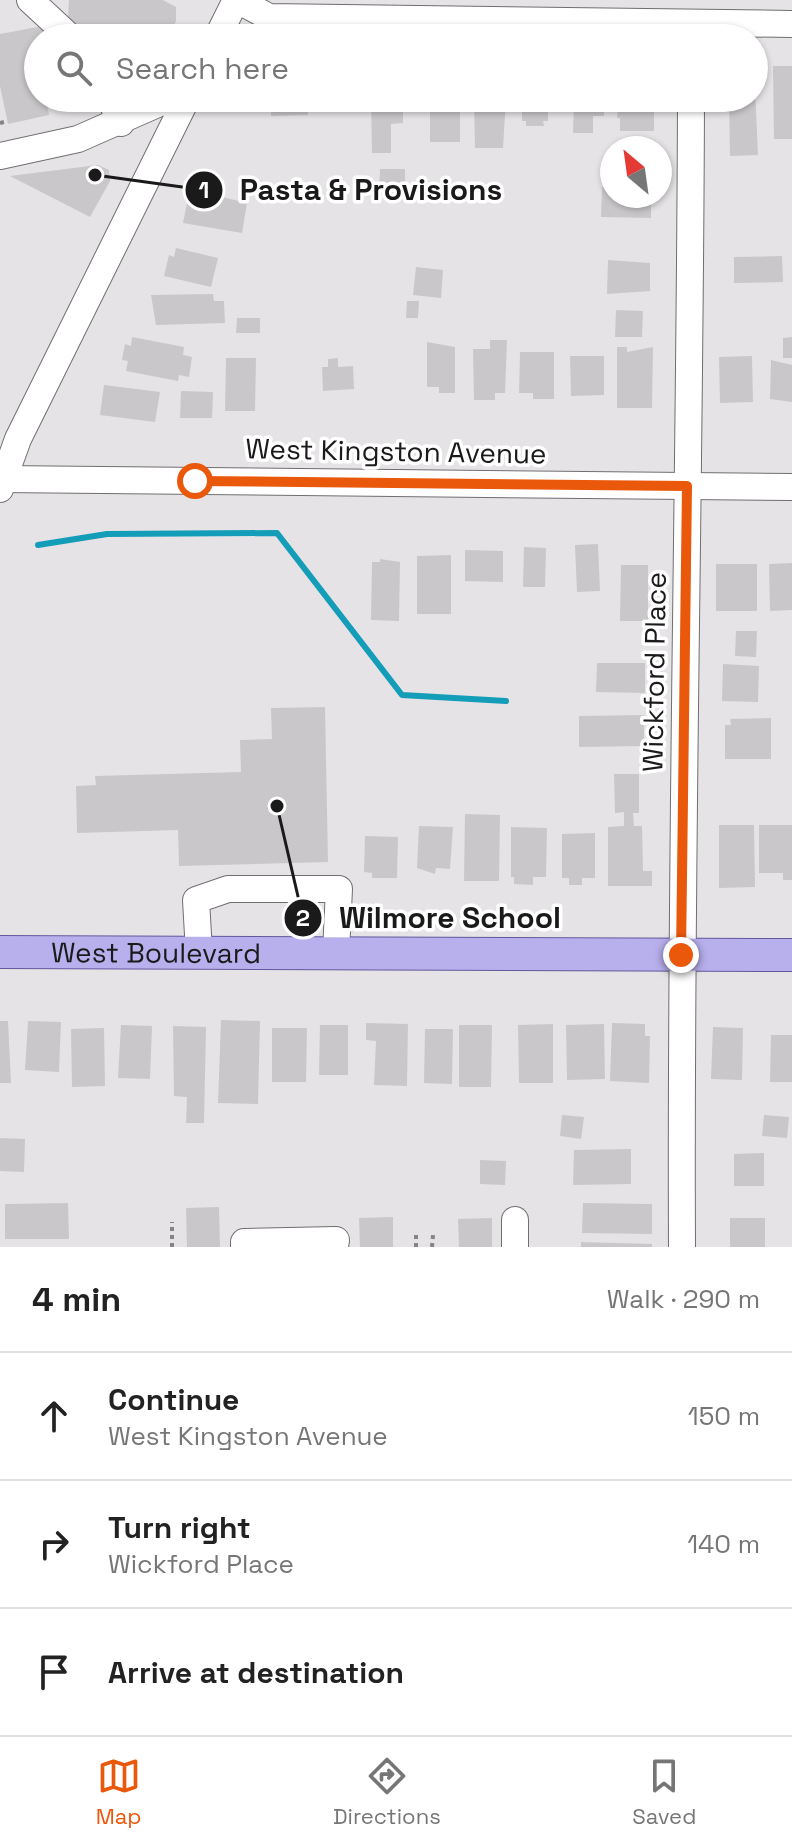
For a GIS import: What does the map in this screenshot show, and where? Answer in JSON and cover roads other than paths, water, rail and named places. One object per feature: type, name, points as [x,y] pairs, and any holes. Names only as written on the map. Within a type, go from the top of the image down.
[{"type":"main road","name":"West Boulevard","points":[[0,952],[792,955]]},
{"type":"street","points":[[30,0],[56,24]]},
{"type":"street","points":[[224,24],[236,0],[269,17],[691,20],[792,24]]},
{"type":"street","points":[[116,112],[121,123]]},
{"type":"street","points":[[0,156],[78,139],[143,112]]},
{"type":"street","points":[[1,482],[18,439],[180,112]]},
{"type":"street","name":"Wickford Place","points":[[682,1247],[681,955],[691,112]]},
{"type":"street","name":"West Kingston Avenue","points":[[1,482],[792,487]]},
{"type":"street","points":[[199,952],[196,900],[228,889],[339,889],[336,952]]},
{"type":"street","points":[[515,1220],[515,1247]]},
{"type":"street","points":[[244,1247],[244,1242],[336,1240],[335,1247]]},
{"type":"waterway","points":[[38,545],[107,534],[277,533],[402,695],[506,701]]},
{"type":"place","name":"Pasta & Provisions","points":[[95,175]]},
{"type":"place","name":"Wilmore School","points":[[277,806]]}]
